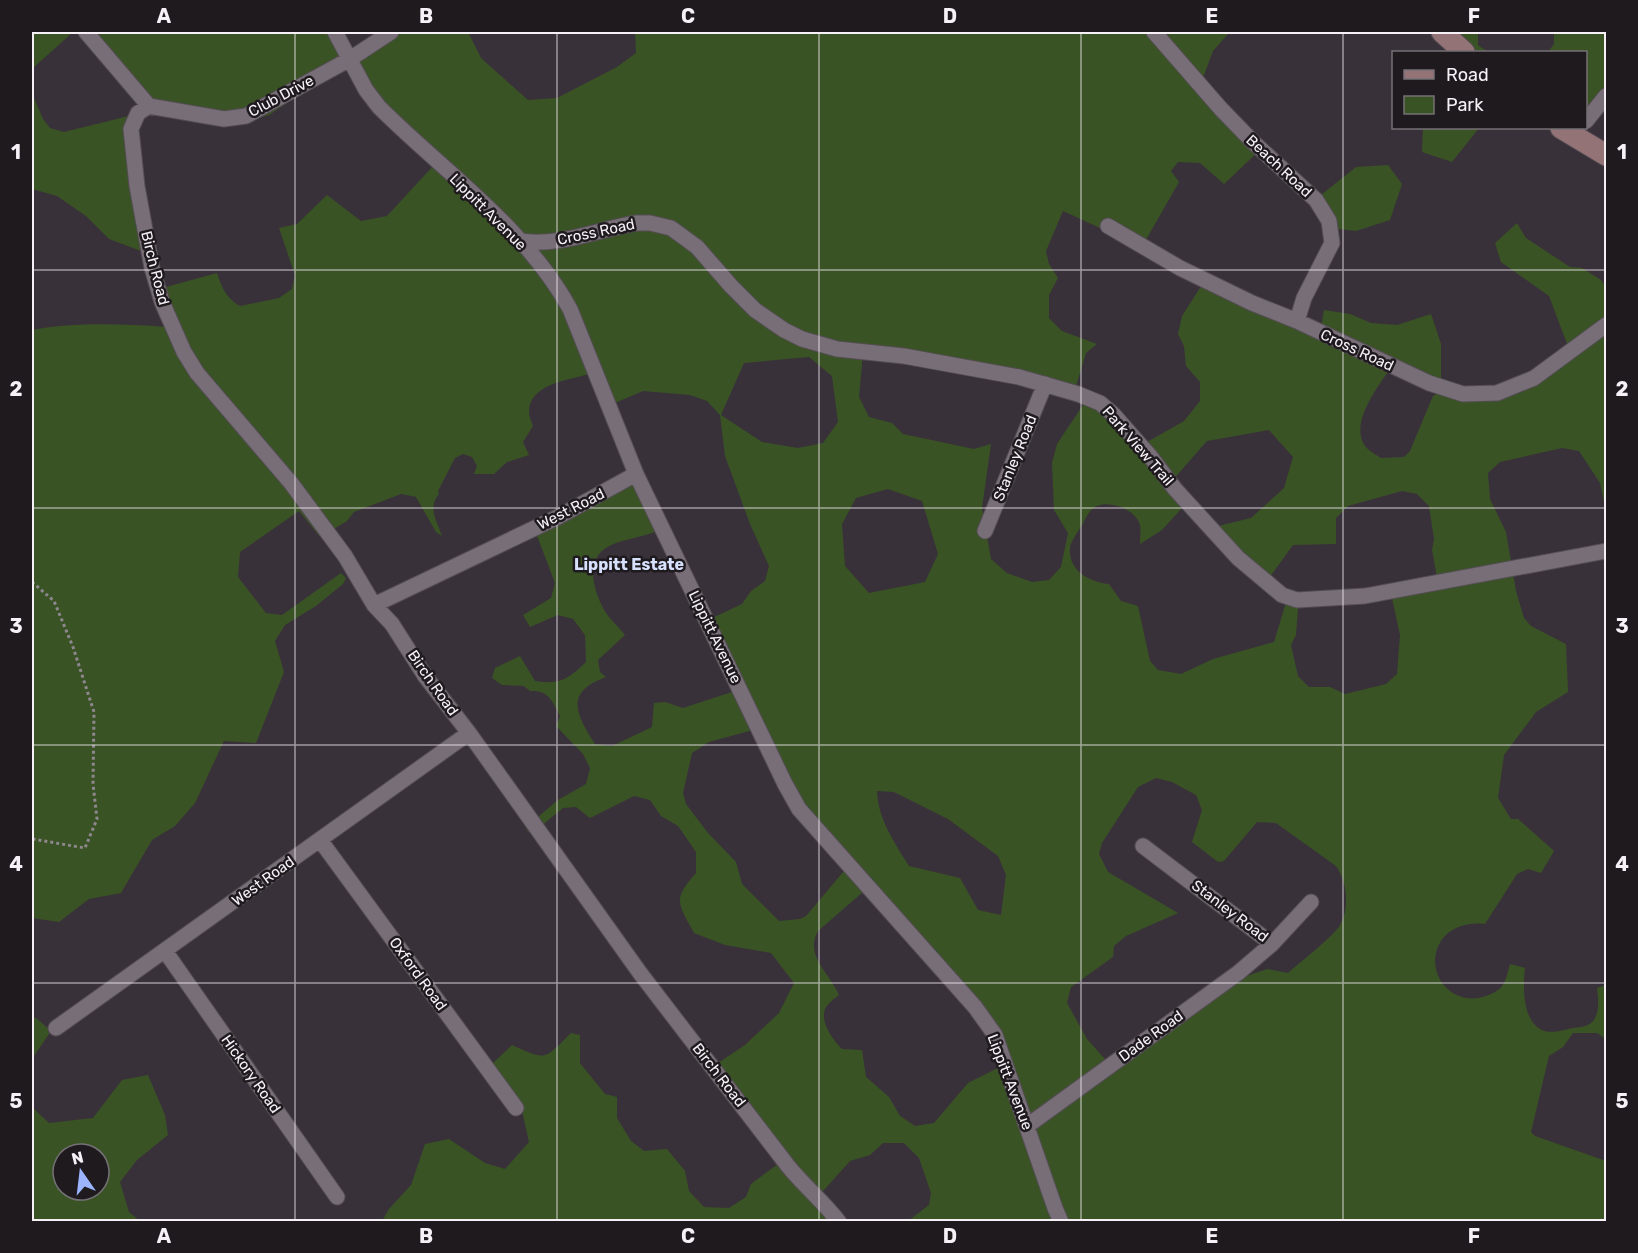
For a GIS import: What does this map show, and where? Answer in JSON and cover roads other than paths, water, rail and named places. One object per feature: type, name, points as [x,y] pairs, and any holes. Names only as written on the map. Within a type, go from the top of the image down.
[{"type":"street","points":[[86,32],[148,106]]},
{"type":"street","name":"Lippitt Avenue","points":[[336,32],[366,90],[379,107],[476,196],[520,241],[558,287],[570,309],[636,474],[785,784],[799,809],[975,1007],[995,1035],[1061,1221]]},
{"type":"street","name":"Club Drive","points":[[148,106],[224,119],[246,116],[350,59],[391,32]]},
{"type":"street","name":"Beach Road","points":[[1154,32],[1221,109],[1316,200],[1329,221],[1332,243],[1304,298],[1297,321]]},
{"type":"street","points":[[1442,32],[1463,51]]},
{"type":"street","points":[[1587,116],[1606,96]]},
{"type":"street","name":"Birch Road","points":[[148,106],[138,113],[133,121],[131,137],[145,237],[163,305],[184,352],[197,373],[291,483],[345,556],[374,605],[392,624],[425,676],[469,733],[640,973],[799,1179],[839,1221]]},
{"type":"street","points":[[1576,129],[1606,155]]},
{"type":"street","name":"Cross Road","points":[[520,241],[535,243],[558,241],[638,223],[671,228]]},
{"type":"street","name":"Cross Road","points":[[1108,226],[1180,268],[1252,303],[1297,321],[1430,383],[1463,394],[1497,393],[1534,378],[1606,325]]},
{"type":"street","name":"Park View Trail","points":[[671,228],[697,247],[755,310],[802,339],[837,349],[904,356],[1018,377],[1078,394],[1100,403],[1113,414],[1175,489],[1238,558],[1282,595],[1297,600],[1365,596],[1606,551]]},
{"type":"street","name":"Stanley Road","points":[[985,531],[1046,384]]},
{"type":"street","name":"West Road","points":[[374,605],[558,517],[636,474]]},
{"type":"street","name":"West Road","points":[[56,1028],[469,733]]},
{"type":"street","name":"Oxford Road","points":[[320,840],[516,1108]]},
{"type":"street","name":"Stanley Road","points":[[1143,846],[1272,944],[1311,902]]},
{"type":"street","name":"Dade Road","points":[[1027,1126],[1238,973],[1272,944]]},
{"type":"street","name":"Hickory Road","points":[[165,951],[337,1197]]},
{"type":"district","name":"Lippitt Estate","points":[[629,564]]}]
